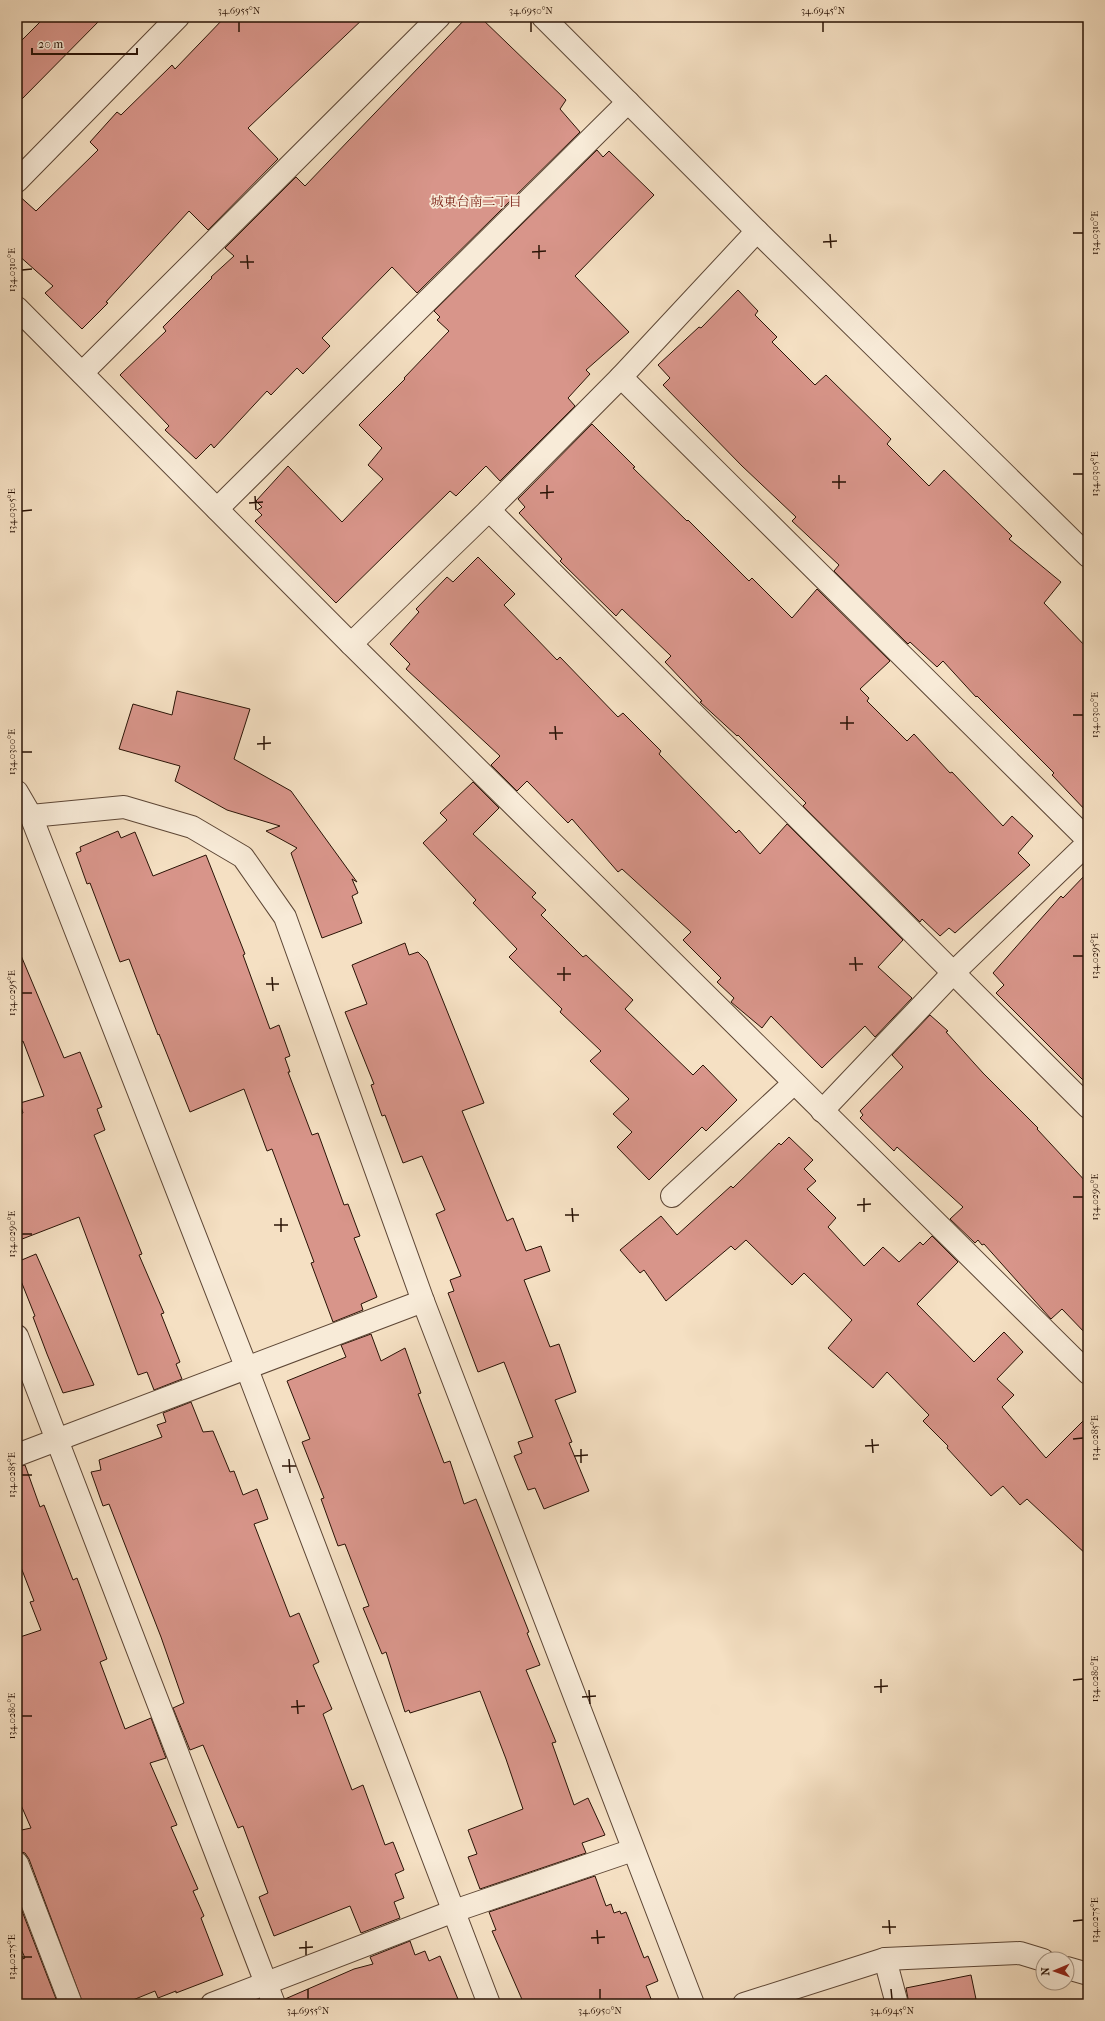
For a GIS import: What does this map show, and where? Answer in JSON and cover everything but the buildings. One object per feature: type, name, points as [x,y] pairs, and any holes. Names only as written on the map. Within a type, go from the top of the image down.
[{"type":"street","points":[[17,181],[178,17]]},
{"type":"street","points":[[82,373],[439,17]]},
{"type":"street","points":[[543,17],[757,232],[1088,556]]},
{"type":"street","points":[[217,509],[628,102]]},
{"type":"street","points":[[350,644],[489,510],[622,377],[757,232]]},
{"type":"street","points":[[17,308],[350,644],[1088,1373]]},
{"type":"street","points":[[622,377],[1088,840]]},
{"type":"street","points":[[489,510],[1088,1107]]},
{"type":"street","points":[[17,792],[31,816],[247,1368],[489,2004]]},
{"type":"street","points":[[31,816],[124,807],[192,827],[243,858],[285,917],[423,1301],[693,2004]]},
{"type":"street","points":[[822,1111],[953,973],[1088,843]]},
{"type":"street","points":[[672,1196],[794,1083]]},
{"type":"street","points":[[17,1455],[423,1301]]},
{"type":"street","points":[[17,1336],[274,2004]]},
{"type":"street","points":[[212,2004],[454,1911],[633,1850]]},
{"type":"street","points":[[17,1863],[71,2004]]},
{"type":"street","points":[[744,2004],[884,1959],[1020,1952],[1035,1957]]},
{"type":"street","points":[[884,1959],[897,2004]]},
{"type":"street","points":[[1075,1970],[1088,1974]]},
{"type":"district","name":"城東台南二丁目","points":[[476,201]]}]
